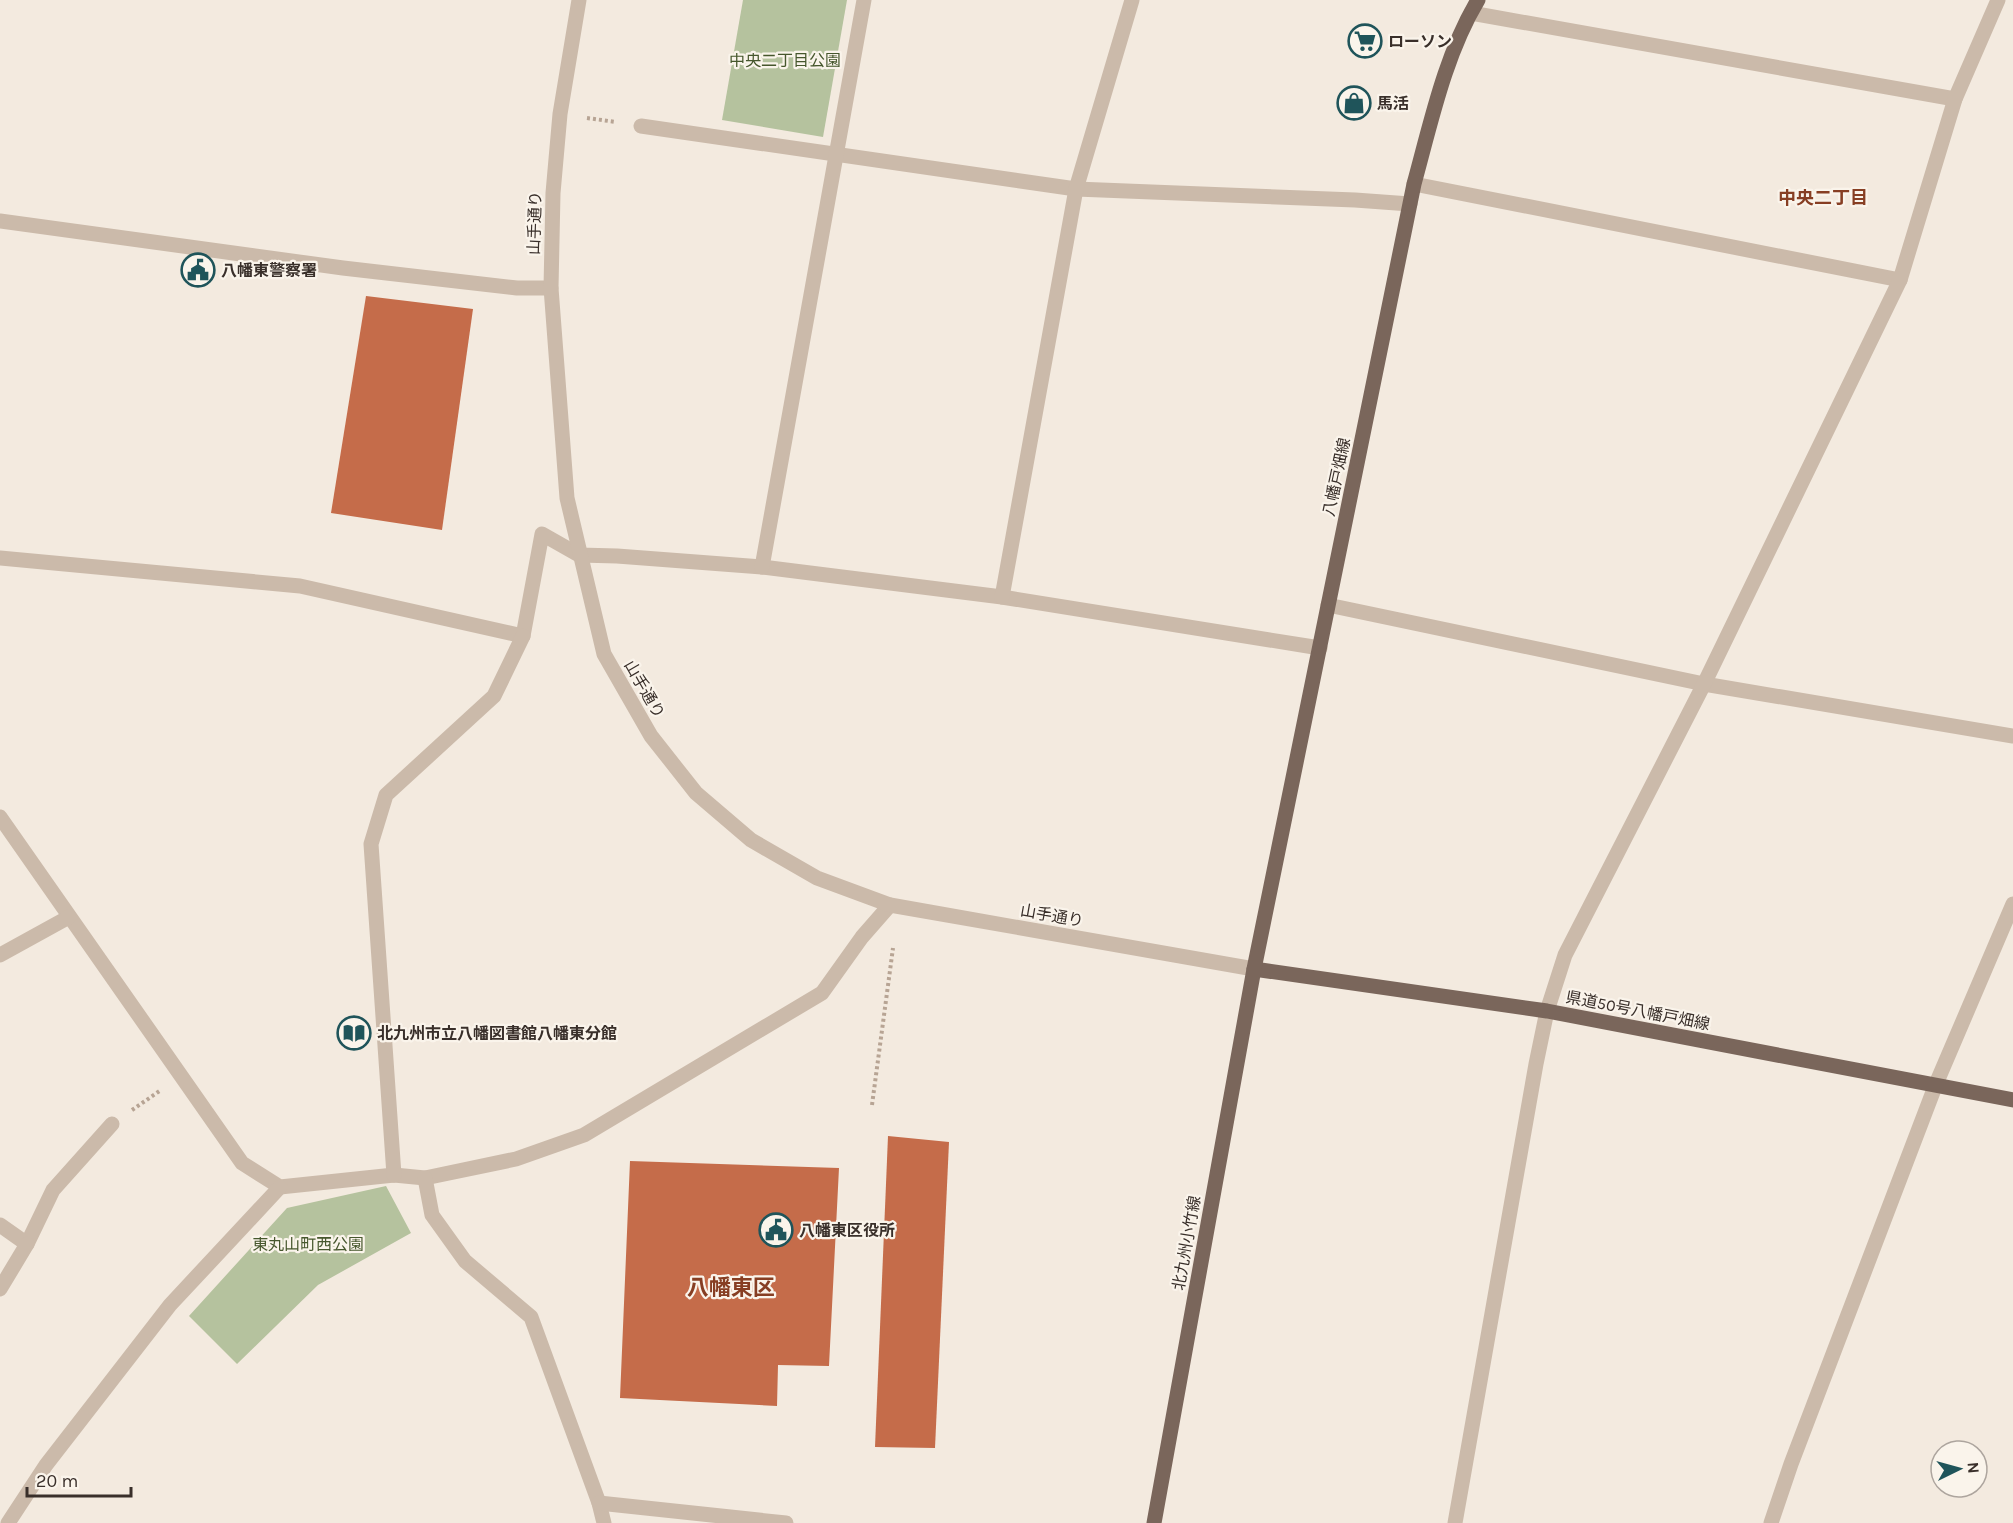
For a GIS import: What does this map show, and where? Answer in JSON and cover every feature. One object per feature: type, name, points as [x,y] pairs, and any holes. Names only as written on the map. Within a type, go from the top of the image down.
[{"type":"main road","name":"八幡戸畑線","points":[[1254,969],[1414,184],[1443,81],[1474,6]]},
{"type":"main road","name":"県道50号八幡戸畑線","points":[[1254,969],[1546,1011],[2013,1100]]},
{"type":"main road","name":"北九州小竹線","points":[[1154,1523],[1254,969]]},
{"type":"street","name":"山手通り","points":[[579,0],[560,114],[553,193],[551,288],[567,498],[604,654],[651,736],[696,793],[751,840],[817,878],[890,905],[1254,969]]},
{"type":"street","points":[[762,567],[838,155],[864,0]]},
{"type":"street","points":[[1002,597],[1076,189],[1132,0]]},
{"type":"street","points":[[1455,1523],[1546,1011],[1565,955],[1704,684],[1900,280],[1955,99],[1998,0]]},
{"type":"street","points":[[1474,6],[1955,99]]},
{"type":"street","points":[[641,126],[1076,189],[1410,204]]},
{"type":"street","points":[[1414,184],[1900,280]]},
{"type":"street","points":[[0,221],[343,268],[517,288],[551,288]]},
{"type":"street","points":[[394,1175],[371,844],[386,795],[494,696],[523,636],[542,534],[579,555],[762,567],[1002,597],[1320,648]]},
{"type":"street","points":[[0,558],[300,586],[523,636]]},
{"type":"street","points":[[1328,605],[1704,684],[2013,736]]},
{"type":"street","points":[[0,817],[242,1163],[280,1187],[394,1175],[425,1178],[516,1159],[584,1135],[822,993],[862,937],[890,905]]},
{"type":"street","points":[[1771,1523],[1791,1464],[1936,1084],[2013,904]]},
{"type":"street","points":[[0,955],[69,917]]},
{"type":"street","points":[[0,1288],[27,1244],[53,1190],[112,1124]]},
{"type":"street","points":[[425,1178],[432,1215],[465,1261],[531,1317],[599,1503],[604,1523]]},
{"type":"street","points":[[8,1523],[46,1465],[170,1305],[280,1187]]},
{"type":"street","points":[[0,1226],[27,1244]]},
{"type":"street","points":[[599,1503],[786,1523]]},
{"type":"path","points":[[587,118],[641,126]]},
{"type":"path","points":[[872,1105],[893,948]]},
{"type":"path","points":[[112,1124],[181,1076]]},
{"type":"green space","name":"中央二丁目公園","points":[[743,0],[847,0],[823,137],[722,120]]},
{"type":"green space","name":"東丸山町西公園","points":[[386,1186],[411,1233],[318,1285],[237,1364],[189,1316],[287,1208]]},
{"type":"building","points":[[366,296],[473,309],[442,530],[331,513]]},
{"type":"building","points":[[888,1136],[949,1142],[935,1448],[875,1447]]},
{"type":"building","points":[[630,1161],[839,1168],[829,1366],[778,1365],[777,1406],[620,1398]]},
{"type":"place","name":"ローソン","points":[[1365,41]]},
{"type":"place","name":"馬活","points":[[1354,103]]},
{"type":"place","name":"八幡東警察署","points":[[198,270]]},
{"type":"place","name":"北九州市立八幡図書館八幡東分館","points":[[354,1033]]},
{"type":"place","name":"八幡東区役所","points":[[776,1230]]},
{"type":"district","name":"中央二丁目","points":[[1823,198]]},
{"type":"district","name":"八幡東区","points":[[731,1287]]}]
